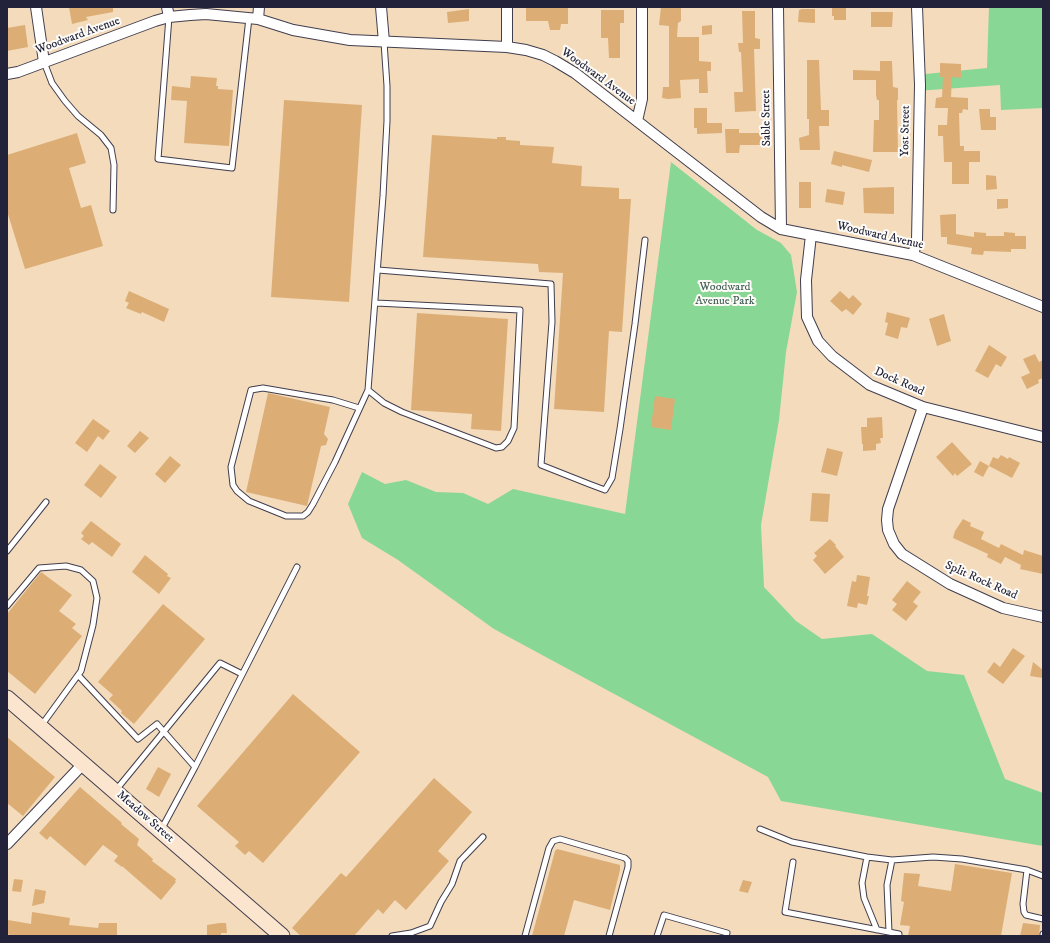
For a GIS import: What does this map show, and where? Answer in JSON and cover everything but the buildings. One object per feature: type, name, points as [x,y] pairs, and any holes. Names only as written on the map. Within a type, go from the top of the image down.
[{"type":"main road","name":"Meadow Street","points":[[7,698],[282,936]]},
{"type":"street","points":[[36,7],[44,62]]},
{"type":"street","points":[[253,18],[259,7]]},
{"type":"street","points":[[381,7],[384,42]]},
{"type":"street","points":[[507,7],[507,47]]},
{"type":"street","points":[[637,121],[642,99],[642,7]]},
{"type":"street","name":"Sable Street","points":[[778,7],[781,229]]},
{"type":"street","name":"Yost Street","points":[[913,255],[917,240],[920,85],[917,7]]},
{"type":"street","name":"Woodward Avenue","points":[[7,74],[18,72],[155,21],[168,12],[253,18],[293,30],[350,40],[507,47],[526,50],[543,55],[575,74],[761,217],[781,229],[913,255],[1043,307]]},
{"type":"street","name":"Dock Road","points":[[811,235],[806,280],[808,317],[818,341],[832,356],[870,385],[923,407],[1043,437]]},
{"type":"street","name":"Split Rock Road","points":[[923,407],[888,509],[888,530],[894,544],[902,554],[950,584],[1003,608],[1043,617]]},
{"type":"street","points":[[7,844],[83,764]]},
{"type":"lane","points":[[168,12],[158,159],[232,168],[253,18]]},
{"type":"lane","points":[[359,408],[333,400],[263,388],[251,390],[231,467],[232,481],[236,491],[249,501],[286,516],[303,516],[308,512],[313,504],[328,476],[368,390],[376,303],[387,121],[387,86],[384,42]]},
{"type":"lane","points":[[44,62],[52,83],[65,101],[78,116],[101,135],[111,148],[114,166],[113,210]]},
{"type":"lane","points":[[378,270],[551,284],[552,322],[541,465],[605,490],[612,478],[618,443],[645,240]]},
{"type":"lane","points":[[368,390],[384,403],[402,412],[496,448],[502,447],[508,441],[514,428],[520,310],[376,303]]},
{"type":"lane","points":[[7,551],[46,502]]},
{"type":"lane","points":[[7,606],[39,568],[66,566],[81,570],[93,581],[97,598],[93,626],[81,671],[40,726]]},
{"type":"lane","points":[[160,831],[195,767],[297,567]]},
{"type":"lane","points":[[115,791],[220,663],[242,674]]},
{"type":"lane","points":[[78,675],[138,739],[157,724],[195,767]]},
{"type":"lane","points":[[760,829],[792,842],[867,857],[892,860],[933,857],[962,859],[1027,870],[1043,876]]},
{"type":"lane","points":[[392,936],[411,934],[430,926],[452,884],[460,862],[482,837]]},
{"type":"lane","points":[[524,936],[549,848],[553,841],[560,839],[625,858],[628,861],[628,867],[609,936]]},
{"type":"lane","points":[[867,857],[862,883],[864,898],[877,930]]},
{"type":"lane","points":[[890,932],[887,885],[892,860]]},
{"type":"lane","points":[[792,862],[785,912],[890,932],[899,934],[899,936]]},
{"type":"lane","points":[[1027,870],[1023,904],[1024,912],[1026,915],[1043,919]]},
{"type":"lane","points":[[657,936],[664,915],[727,933],[726,936]]},
{"type":"green space","points":[[989,7],[1043,7],[1043,108],[1001,110],[1000,85],[916,91],[915,75],[987,68]]},
{"type":"green space","name":"Woodward Avenue Park","points":[[671,162],[757,230],[781,243],[791,255],[797,292],[786,352],[779,420],[761,525],[764,587],[796,621],[822,639],[872,634],[927,671],[964,675],[1005,779],[1043,793],[1043,846],[781,801],[768,777],[494,629],[398,560],[362,538],[348,504],[362,472],[385,484],[406,480],[436,492],[463,493],[488,504],[513,489],[625,514]]}]
